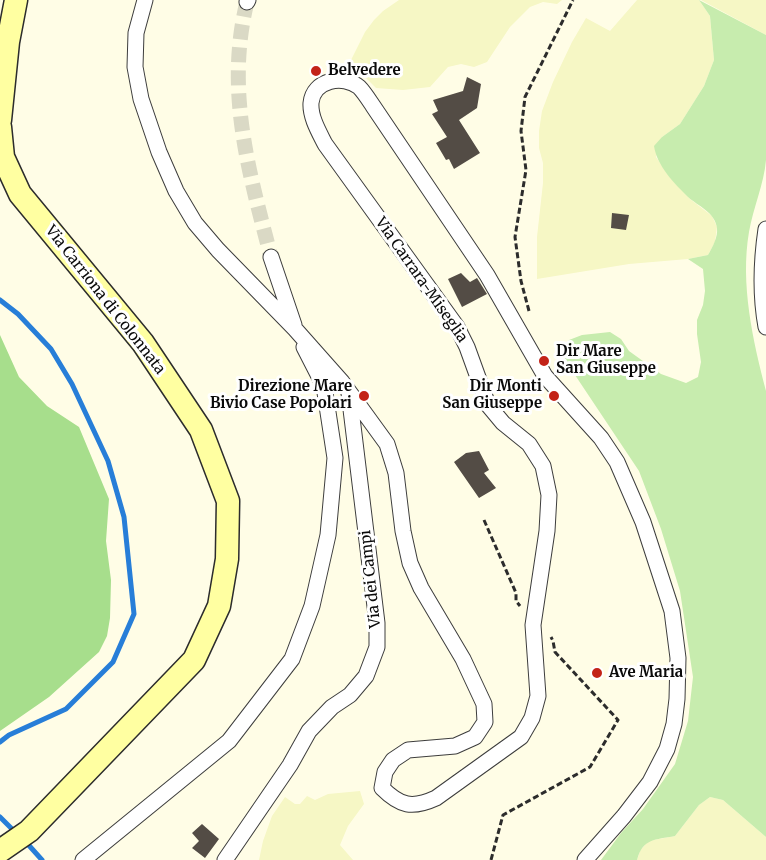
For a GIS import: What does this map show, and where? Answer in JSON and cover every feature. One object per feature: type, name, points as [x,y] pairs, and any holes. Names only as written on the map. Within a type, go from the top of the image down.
[{"type":"main road","points":[[0,120],[15,0]]},
{"type":"main road","name":"Via Carriona di Colonnata","points":[[0,127],[3,157],[20,194],[143,343],[201,430],[228,501],[228,524],[227,559],[219,606],[194,660],[29,831],[0,851]]},
{"type":"street","name":"Via Carrara-Miseglia","points":[[145,0],[136,33],[135,67],[141,99],[159,152],[176,191],[195,222],[218,250],[295,329],[349,390],[387,444],[396,473],[402,531],[410,563],[421,588],[463,659],[484,704],[486,713],[481,730],[467,741],[455,746],[408,750],[393,760],[385,772],[382,788],[394,800],[411,805],[425,803],[436,798],[521,737],[532,718],[538,696],[533,625],[547,531],[549,495],[543,466],[529,444],[503,423],[488,405],[467,347],[457,327],[325,144],[310,104],[313,94],[321,85],[331,80],[346,80],[358,87],[373,106],[488,275],[545,376],[601,438],[617,462],[643,522],[672,611],[678,658],[674,724],[667,749],[650,782],[585,860]]},
{"type":"street","points":[[766,229],[761,267],[766,327]]},
{"type":"street","points":[[83,860],[230,741],[292,659],[312,606],[328,535],[335,458],[324,386],[295,329],[270,257]]},
{"type":"street","name":"Via dei Campi","points":[[225,860],[290,765],[309,731],[332,706],[350,695],[366,676],[377,647],[377,623],[349,390]]},
{"type":"path","points":[[532,320],[521,281],[515,237],[526,170],[521,131],[523,108],[525,97],[540,63],[573,0]]},
{"type":"path","points":[[484,520],[516,593],[516,601],[533,625]]},
{"type":"path","points":[[491,860],[503,815],[590,767],[618,720],[555,652],[553,640],[549,635]]},
{"type":"green space","points":[[399,0],[562,0],[557,4],[543,2],[530,7],[510,27],[487,62],[474,67],[461,64],[448,67],[430,87],[403,90],[376,88],[350,62],[365,32],[374,20]]},
{"type":"green space","points":[[637,0],[699,0],[710,16],[714,60],[704,86],[680,124],[662,137],[656,157],[669,176],[690,199],[712,216],[717,227],[715,242],[708,255],[629,264],[537,279],[537,237],[543,183],[543,163],[539,148],[542,111],[553,82],[586,18],[610,31]]},
{"type":"green space","points":[[699,0],[766,35],[766,160],[749,232],[746,272],[749,312],[766,391],[766,837],[723,800],[710,797],[699,805],[675,836],[646,844],[637,860],[601,860],[643,809],[675,764],[688,721],[693,677],[680,591],[661,529],[639,471],[560,350],[569,340],[582,335],[610,332],[621,339],[629,351],[661,374],[686,383],[698,377],[701,362],[697,320],[705,291],[703,269],[688,259],[708,255],[716,238],[716,222],[667,174],[654,146],[680,124],[704,86],[714,60],[710,16]]},
{"type":"green space","points":[[701,0],[766,0],[766,35]]},
{"type":"green space","points":[[0,335],[19,377],[47,406],[79,427],[109,499],[106,541],[111,580],[107,636],[99,652],[49,697],[0,731]]},
{"type":"green space","points":[[360,791],[364,804],[348,826],[340,845],[353,860],[259,860],[272,816],[285,797],[295,804],[300,804],[307,796],[315,800],[328,794]]},
{"type":"green space","points":[[710,797],[723,800],[766,837],[766,860],[637,860],[640,851],[648,841],[675,836],[699,805]]},
{"type":"building","points":[[467,77],[481,84],[477,108],[459,120],[480,153],[454,169],[436,143],[447,137],[432,114],[438,111],[433,100],[463,91]]},
{"type":"building","points":[[612,213],[629,215],[626,230],[611,228]]},
{"type":"building","points":[[461,273],[470,282],[477,278],[487,294],[462,307],[448,279]]},
{"type":"building","points":[[479,451],[489,470],[484,473],[496,488],[479,498],[454,462],[466,453]]},
{"type":"building","points":[[202,824],[219,839],[205,858],[192,848],[199,841],[192,833]]},
{"type":"waterway","points":[[0,300],[18,314],[51,349],[72,384],[108,461],[124,517],[134,614],[113,662],[66,709],[9,735],[0,742]]},
{"type":"waterway","points":[[0,817],[16,833]]},
{"type":"waterway","points":[[25,841],[42,860]]},
{"type":"tunnel","points":[[247,2],[238,67],[242,131],[271,257]]},
{"type":"place","name":"Belvedere","points":[[316,71]]},
{"type":"place","name":"Dir Mare San Giuseppe","points":[[544,361]]},
{"type":"place","name":"Direzione Mare Bivio Case Popolari","points":[[364,396]]},
{"type":"place","name":"Dir Monti San Giuseppe","points":[[554,396]]},
{"type":"place","name":"Ave Maria","points":[[597,673]]}]
